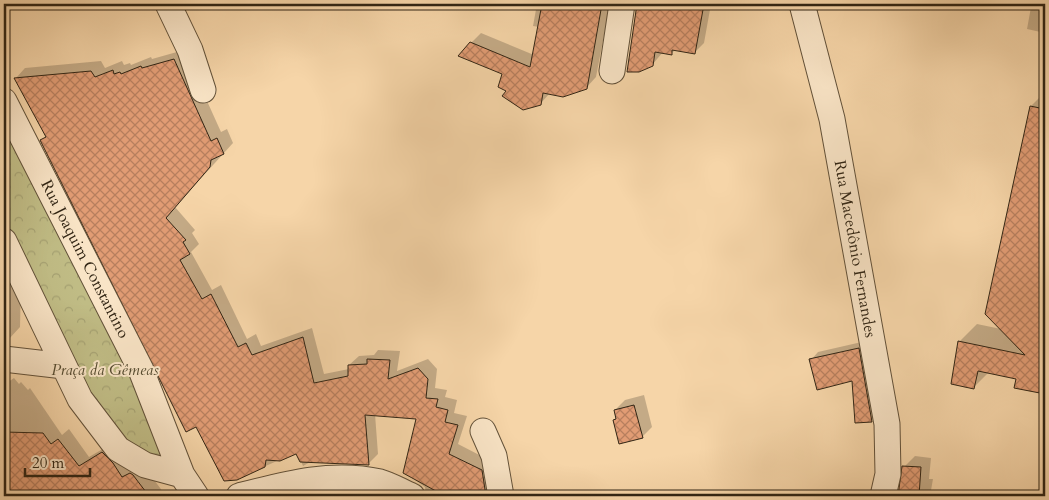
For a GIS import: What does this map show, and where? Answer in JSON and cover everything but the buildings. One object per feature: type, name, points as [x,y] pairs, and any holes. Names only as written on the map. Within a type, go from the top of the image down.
[{"type":"street","points":[[168,4],[190,50],[203,90]]},
{"type":"street","points":[[612,71],[622,4]]},
{"type":"street","name":"Rua Macedônio Fernandes","points":[[802,4],[832,119],[887,424],[888,474],[883,496]]},
{"type":"street","name":"Rua Joaquim Constantino","points":[[4,102],[141,370],[182,475],[196,496]]},
{"type":"street","points":[[4,241],[80,399],[118,449],[145,464],[182,475]]},
{"type":"street","points":[[4,359],[64,366]]},
{"type":"street","points":[[484,431],[494,456],[501,496]]},
{"type":"street","points":[[239,496],[282,484],[336,477],[381,482],[412,496]]},
{"type":"green space","name":"Praça da Gêmeas","points":[[4,124],[130,364],[169,463],[119,442],[72,361],[4,220]]}]
